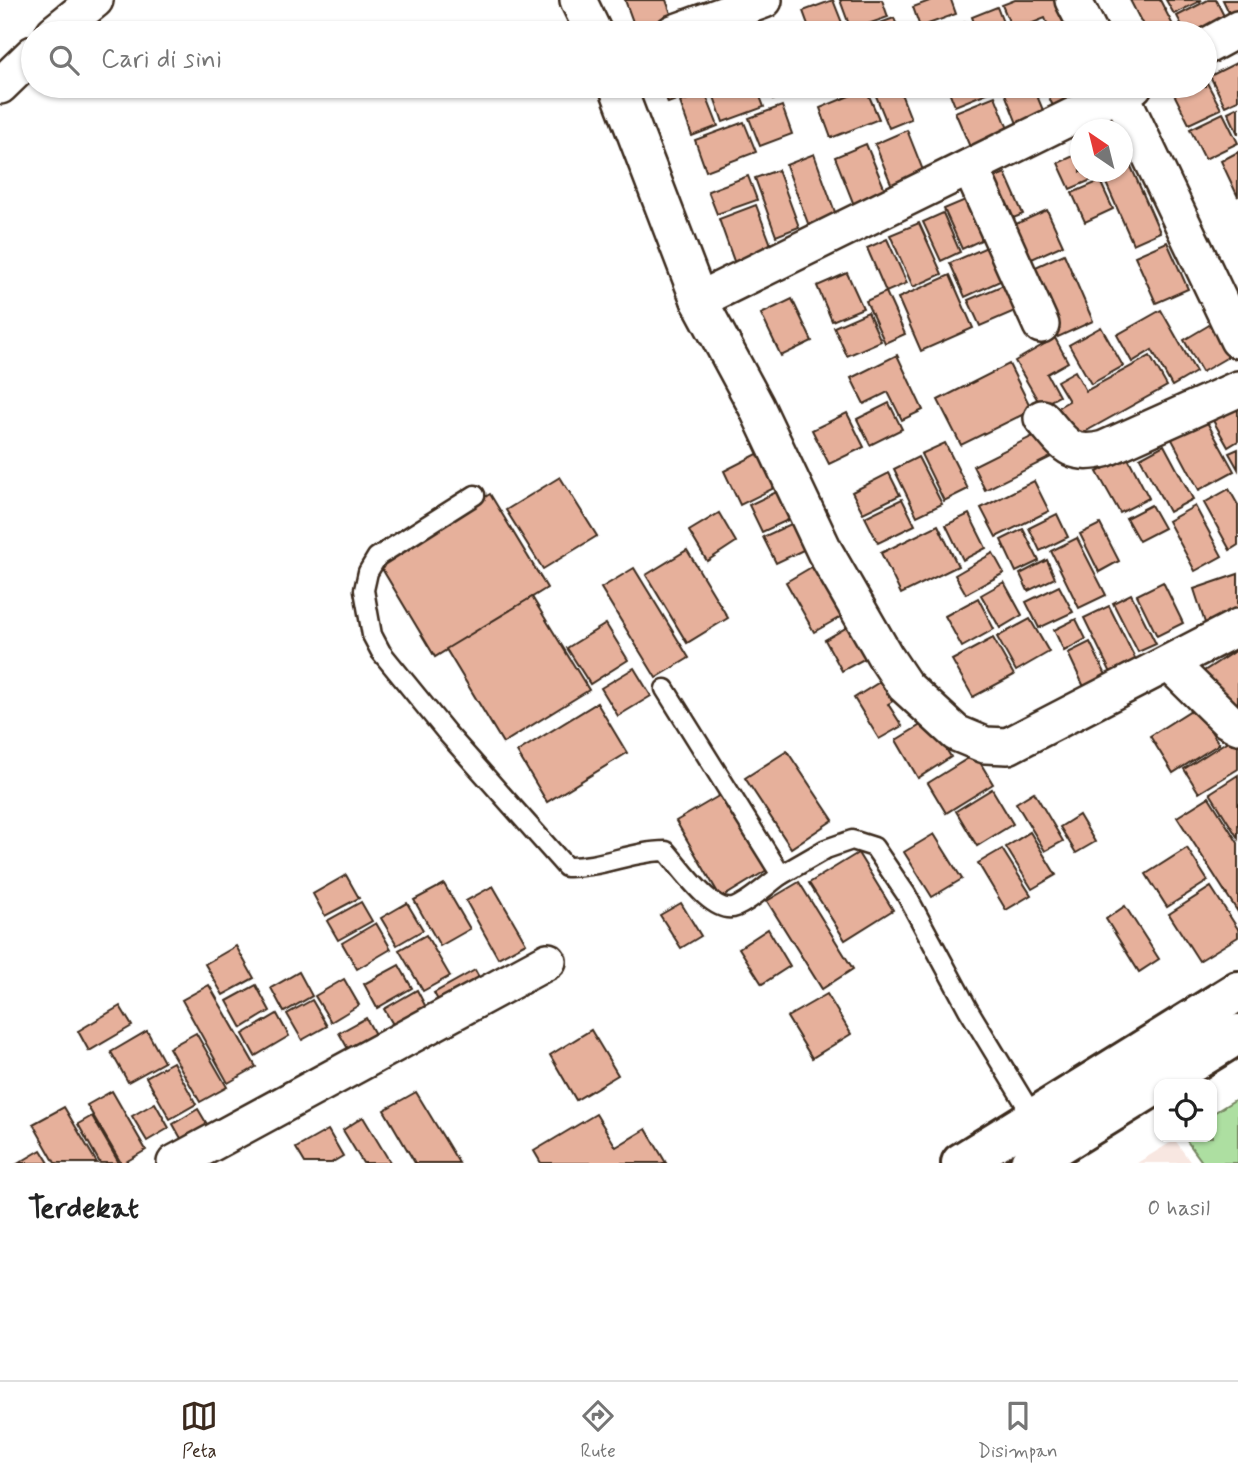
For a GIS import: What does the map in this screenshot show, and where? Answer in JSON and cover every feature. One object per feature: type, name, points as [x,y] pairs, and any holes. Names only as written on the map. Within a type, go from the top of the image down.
[{"type":"highway","points":[[961,1163],[1028,1108],[1238,991]]},
{"type":"highway","points":[[1030,1163],[1238,1034]]},
{"type":"street","points":[[69,21],[95,0]]},
{"type":"street","points":[[578,0],[588,21]]},
{"type":"street","points":[[706,21],[764,0]]},
{"type":"street","points":[[1073,0],[1084,21]]},
{"type":"street","points":[[1217,40],[1238,29]]},
{"type":"street","points":[[0,86],[21,66]]},
{"type":"street","points":[[622,98],[699,300],[756,406],[825,552],[905,686],[956,733],[985,745],[1007,746],[1238,627]]},
{"type":"street","points":[[699,300],[1105,98]]},
{"type":"street","points":[[1129,98],[1238,340]]},
{"type":"street","points":[[970,167],[1041,326]]},
{"type":"street","points":[[1042,418],[1068,448],[1087,453],[1104,449],[1238,389]]},
{"type":"street","points":[[1169,663],[1227,720],[1238,726]]},
{"type":"street","points":[[175,1163],[548,961]]},
{"type":"lane","points":[[475,495],[377,557],[368,572],[364,590],[372,635],[381,652],[456,743],[566,867],[585,867],[649,851],[666,850],[705,897],[723,909],[734,908],[781,875],[826,849],[852,840],[874,847],[906,894],[993,1052],[1028,1108]]},
{"type":"lane","points":[[665,689],[781,875]]},
{"type":"shaded area","points":[[1172,1142],[1176,1142],[1191,1163],[1137,1163]]},
{"type":"green space","points":[[1238,1098],[1238,1163],[1203,1163],[1188,1142],[1217,1142],[1217,1111]]},
{"type":"building","points":[[625,0],[666,0],[674,21],[633,21]]},
{"type":"building","points":[[833,0],[841,21],[807,21],[803,11]]},
{"type":"building","points":[[840,0],[882,0],[888,17],[877,21],[848,21]]},
{"type":"building","points":[[932,0],[951,0],[956,14],[937,21],[918,21],[913,7]]},
{"type":"building","points":[[1015,0],[1063,0],[1070,21],[1046,21],[1045,18],[1038,21],[1009,21],[1002,5]]},
{"type":"building","points":[[1130,0],[1160,0],[1171,21],[1141,21]]},
{"type":"building","points":[[1166,0],[1202,0],[1174,14]]},
{"type":"building","points":[[1208,0],[1216,0],[1229,26],[1217,30],[1217,21],[1180,21],[1177,16]]},
{"type":"building","points":[[1223,0],[1238,0],[1238,16],[1232,19]]},
{"type":"building","points":[[997,7],[1002,21],[974,21],[972,17]]},
{"type":"building","points":[[1238,62],[1238,100],[1225,106],[1217,90],[1217,72]]},
{"type":"building","points":[[666,98],[681,98],[668,103]]},
{"type":"building","points":[[691,98],[707,98],[718,126],[692,136],[680,102]]},
{"type":"building","points":[[714,98],[761,98],[764,107],[723,122]]},
{"type":"building","points":[[844,98],[870,98],[879,119],[831,138],[820,108]]},
{"type":"building","points":[[877,98],[903,98],[911,119],[889,128]]},
{"type":"building","points":[[952,98],[975,98],[955,106]]},
{"type":"building","points":[[996,98],[1012,139],[973,154],[955,112]]},
{"type":"building","points":[[1007,98],[1038,98],[1045,115],[1018,126]]},
{"type":"building","points":[[1049,98],[1078,98],[1080,103],[1056,113]]},
{"type":"building","points":[[1176,98],[1215,98],[1221,109],[1189,124]]},
{"type":"building","points":[[782,106],[792,134],[760,146],[749,118]]},
{"type":"building","points":[[1238,107],[1238,134],[1228,112]]},
{"type":"building","points":[[1223,113],[1238,143],[1205,159],[1190,129]]},
{"type":"building","points":[[744,122],[756,152],[706,171],[695,140]]},
{"type":"building","points":[[907,130],[926,178],[894,191],[875,144]]},
{"type":"building","points":[[866,144],[886,192],[854,205],[835,157]]},
{"type":"building","points":[[1238,152],[1238,197],[1221,161]]},
{"type":"building","points":[[814,154],[836,215],[809,226],[786,165]]},
{"type":"building","points":[[1070,158],[1070,182],[1087,182],[1070,189],[1058,163]]},
{"type":"building","points":[[778,170],[799,227],[776,236],[755,178]]},
{"type":"building","points":[[1133,171],[1160,232],[1133,244],[1106,182],[1133,182]]},
{"type":"building","points":[[1005,173],[1023,214],[1004,222],[987,181]]},
{"type":"building","points":[[748,176],[757,200],[717,214],[708,191]]},
{"type":"building","points":[[1100,182],[1113,209],[1085,222],[1072,193]]},
{"type":"building","points":[[977,195],[994,234],[962,249],[944,209]]},
{"type":"building","points":[[756,205],[773,250],[735,264],[719,219]]},
{"type":"building","points":[[1047,210],[1063,245],[1023,263],[1007,228]]},
{"type":"building","points":[[943,213],[960,252],[941,261],[923,222]]},
{"type":"building","points":[[919,223],[942,274],[913,287],[890,235]]},
{"type":"building","points":[[887,239],[907,283],[886,292],[867,248]]},
{"type":"building","points":[[1167,242],[1188,289],[1156,303],[1135,256]]},
{"type":"building","points":[[996,243],[1011,276],[965,297],[950,263]]},
{"type":"building","points":[[1064,254],[1093,321],[1058,337],[1029,270]]},
{"type":"building","points":[[847,273],[863,308],[832,321],[817,286]]},
{"type":"building","points":[[950,275],[973,328],[921,351],[898,298]]},
{"type":"building","points":[[1013,281],[1024,307],[980,326],[968,300]]},
{"type":"building","points":[[886,292],[905,334],[885,343],[866,301]]},
{"type":"building","points":[[792,299],[812,341],[781,356],[761,314]]},
{"type":"building","points":[[1161,310],[1196,372],[1172,386],[1152,350],[1132,362],[1117,335]]},
{"type":"building","points":[[868,312],[881,341],[847,356],[834,327]]},
{"type":"building","points":[[1216,321],[1235,353],[1202,372],[1184,340]]},
{"type":"building","points":[[1101,327],[1123,366],[1091,384],[1069,345]]},
{"type":"building","points":[[1055,338],[1068,362],[1047,374],[1059,396],[1041,406],[1015,361]]},
{"type":"building","points":[[897,355],[923,410],[902,420],[888,392],[864,404],[851,378]]},
{"type":"building","points":[[1150,356],[1167,386],[1072,439],[1055,409],[1069,401],[1057,381],[1075,371],[1086,391]]},
{"type":"building","points":[[1009,364],[1032,410],[961,445],[938,400]]},
{"type":"building","points":[[889,403],[902,429],[870,445],[857,419]]},
{"type":"building","points":[[1238,407],[1238,441],[1228,447],[1210,415]]},
{"type":"building","points":[[847,413],[864,447],[829,464],[812,430]]},
{"type":"building","points":[[1203,415],[1234,471],[1199,490],[1169,434]]},
{"type":"building","points":[[1045,430],[1057,454],[985,490],[973,466]]},
{"type":"building","points":[[945,443],[968,489],[944,501],[921,454]]},
{"type":"building","points":[[1164,445],[1193,499],[1169,512],[1140,458]]},
{"type":"building","points":[[1238,449],[1238,469],[1229,453]]},
{"type":"building","points":[[765,450],[782,484],[740,505],[724,471]]},
{"type":"building","points":[[1127,456],[1149,498],[1120,513],[1097,472]]},
{"type":"building","points":[[918,457],[942,504],[917,516],[894,469]]},
{"type":"building","points":[[889,473],[900,495],[863,513],[852,492]]},
{"type":"building","points":[[560,477],[597,536],[543,569],[506,510]]},
{"type":"building","points":[[1034,481],[1049,511],[996,537],[981,508]]},
{"type":"building","points":[[787,487],[801,514],[762,532],[749,505]]},
{"type":"building","points":[[1229,489],[1238,505],[1238,545],[1230,550],[1204,503]]},
{"type":"building","points":[[490,494],[547,588],[435,657],[378,562]]},
{"type":"building","points":[[902,499],[915,525],[878,543],[865,517]]},
{"type":"building","points":[[1151,505],[1164,528],[1139,541],[1126,518]]},
{"type":"building","points":[[1195,506],[1222,556],[1195,571],[1168,521]]},
{"type":"building","points":[[719,513],[736,542],[707,561],[689,531]]},
{"type":"building","points":[[969,514],[986,548],[963,560],[946,525]]},
{"type":"building","points":[[1057,514],[1068,537],[1040,551],[1029,528]]},
{"type":"building","points":[[804,518],[816,544],[776,563],[763,537]]},
{"type":"building","points":[[1100,524],[1119,561],[1099,572],[1080,534]]},
{"type":"building","points":[[938,525],[958,566],[901,594],[881,553]]},
{"type":"building","points":[[1023,529],[1039,561],[1016,572],[1001,540]]},
{"type":"building","points":[[1077,538],[1106,595],[1079,608],[1051,551]]},
{"type":"building","points":[[687,550],[728,618],[687,643],[646,575]]},
{"type":"building","points":[[993,553],[1004,573],[966,594],[955,575]]},
{"type":"building","points":[[1047,560],[1055,578],[1028,591],[1020,574]]},
{"type":"building","points":[[815,565],[844,615],[814,632],[786,582]]},
{"type":"building","points":[[634,568],[689,658],[656,678],[601,588]]},
{"type":"building","points":[[1238,574],[1238,615],[1206,626],[1194,589]]},
{"type":"building","points":[[1004,582],[1022,615],[1000,628],[981,595]]},
{"type":"building","points":[[1163,582],[1183,623],[1157,636],[1137,595]]},
{"type":"building","points":[[1059,586],[1073,612],[1039,628],[1026,602]]},
{"type":"building","points":[[1131,594],[1156,644],[1138,652],[1113,603]]},
{"type":"building","points":[[532,597],[589,690],[503,743],[446,649]]},
{"type":"building","points":[[978,598],[994,629],[962,647],[945,616]]},
{"type":"building","points":[[1109,606],[1136,660],[1111,673],[1084,618]]},
{"type":"building","points":[[1030,619],[1049,652],[1016,671],[997,637]]},
{"type":"building","points":[[1076,619],[1086,639],[1064,651],[1054,630]]},
{"type":"building","points":[[858,621],[875,653],[842,671],[825,640]]},
{"type":"building","points":[[606,624],[628,660],[590,684],[567,648]]},
{"type":"building","points":[[993,638],[1014,675],[973,697],[952,660]]},
{"type":"building","points":[[1090,642],[1107,677],[1085,689],[1068,653]]},
{"type":"building","points":[[1238,649],[1238,707],[1201,673]]},
{"type":"building","points":[[634,668],[651,696],[618,716],[601,688]]},
{"type":"building","points":[[886,678],[898,698],[888,704],[902,726],[879,739],[854,698]]},
{"type":"building","points":[[597,703],[627,753],[547,802],[517,752]]},
{"type":"building","points":[[1196,707],[1219,744],[1173,773],[1150,736]]},
{"type":"building","points":[[929,720],[951,757],[918,778],[896,740]]},
{"type":"building","points":[[1234,737],[1238,743],[1238,769],[1199,793],[1184,769]]},
{"type":"building","points":[[787,751],[833,820],[791,848],[745,778]]},
{"type":"building","points":[[975,754],[993,784],[946,813],[928,783]]},
{"type":"building","points":[[1238,775],[1238,838],[1210,793]]},
{"type":"building","points":[[992,789],[1013,824],[977,846],[956,811]]},
{"type":"building","points":[[1034,792],[1063,841],[1045,851],[1016,803]]},
{"type":"building","points":[[722,794],[767,870],[721,898],[676,821]]},
{"type":"building","points":[[1209,797],[1238,843],[1238,912],[1177,817]]},
{"type":"building","points":[[1079,815],[1095,842],[1076,853],[1060,827]]},
{"type":"building","points":[[1030,832],[1056,875],[1032,889],[1006,847]]},
{"type":"building","points":[[934,834],[962,879],[932,897],[904,852]]},
{"type":"building","points":[[1187,848],[1208,881],[1167,907],[1146,874]]},
{"type":"building","points":[[1002,849],[1031,895],[1006,910],[978,863]]},
{"type":"building","points":[[858,853],[893,910],[845,940],[809,883]]},
{"type":"building","points":[[346,875],[359,898],[325,916],[313,894]]},
{"type":"building","points":[[799,882],[853,969],[822,989],[767,901]]},
{"type":"building","points":[[444,884],[470,929],[440,946],[414,900]]},
{"type":"building","points":[[493,886],[526,943],[498,958],[466,901]]},
{"type":"building","points":[[1211,887],[1238,929],[1238,937],[1199,961],[1169,914]]},
{"type":"building","points":[[361,902],[372,921],[338,940],[327,921]]},
{"type":"building","points":[[407,903],[423,930],[397,945],[381,918]]},
{"type":"building","points":[[681,903],[701,936],[681,948],[660,915]]},
{"type":"building","points":[[1125,906],[1159,959],[1139,972],[1106,919]]},
{"type":"building","points":[[376,923],[391,949],[357,969],[342,943]]},
{"type":"building","points":[[768,929],[790,966],[762,984],[739,948]]},
{"type":"building","points":[[426,935],[450,976],[423,991],[399,950]]},
{"type":"building","points":[[236,946],[254,978],[223,995],[205,964]]},
{"type":"building","points":[[399,965],[412,988],[377,1008],[364,984]]},
{"type":"building","points":[[475,970],[486,990],[445,1013],[434,993]]},
{"type":"building","points":[[299,972],[312,996],[284,1012],[271,988]]},
{"type":"building","points":[[344,979],[359,1005],[331,1022],[315,996]]},
{"type":"building","points":[[209,985],[256,1067],[228,1083],[182,1000]]},
{"type":"building","points":[[256,985],[270,1011],[242,1028],[227,1001]]},
{"type":"building","points":[[417,990],[430,1015],[398,1033],[384,1009]]},
{"type":"building","points":[[827,994],[851,1034],[812,1058],[787,1017]]},
{"type":"building","points":[[312,1000],[327,1026],[302,1040],[287,1014]]},
{"type":"building","points":[[120,1006],[132,1026],[89,1051],[78,1031]]},
{"type":"building","points":[[277,1014],[289,1036],[255,1056],[243,1034]]},
{"type":"building","points":[[366,1018],[377,1038],[351,1054],[339,1033]]},
{"type":"building","points":[[591,1030],[618,1075],[576,1100],[550,1055]]},
{"type":"building","points":[[147,1031],[164,1062],[128,1082],[111,1052]]},
{"type":"building","points":[[196,1033],[227,1087],[200,1102],[169,1048]]},
{"type":"building","points":[[173,1062],[196,1104],[170,1119],[146,1077]]},
{"type":"building","points":[[112,1091],[146,1150],[124,1163],[121,1163],[87,1105]]},
{"type":"building","points":[[416,1092],[459,1163],[415,1163],[384,1110]]},
{"type":"building","points":[[155,1103],[169,1128],[147,1141],[132,1116]]},
{"type":"building","points":[[64,1107],[97,1163],[55,1163],[33,1124]]},
{"type":"building","points":[[198,1109],[214,1136],[188,1151],[173,1124]]},
{"type":"building","points":[[596,1114],[616,1147],[646,1129],[666,1163],[541,1163],[534,1151]]},
{"type":"building","points":[[92,1116],[119,1163],[100,1163],[78,1124]]},
{"type":"building","points":[[363,1117],[389,1163],[363,1163],[343,1130]]},
{"type":"building","points":[[328,1130],[343,1156],[331,1163],[305,1163],[296,1148]]},
{"type":"building","points":[[41,1150],[49,1163],[19,1163]]}]
